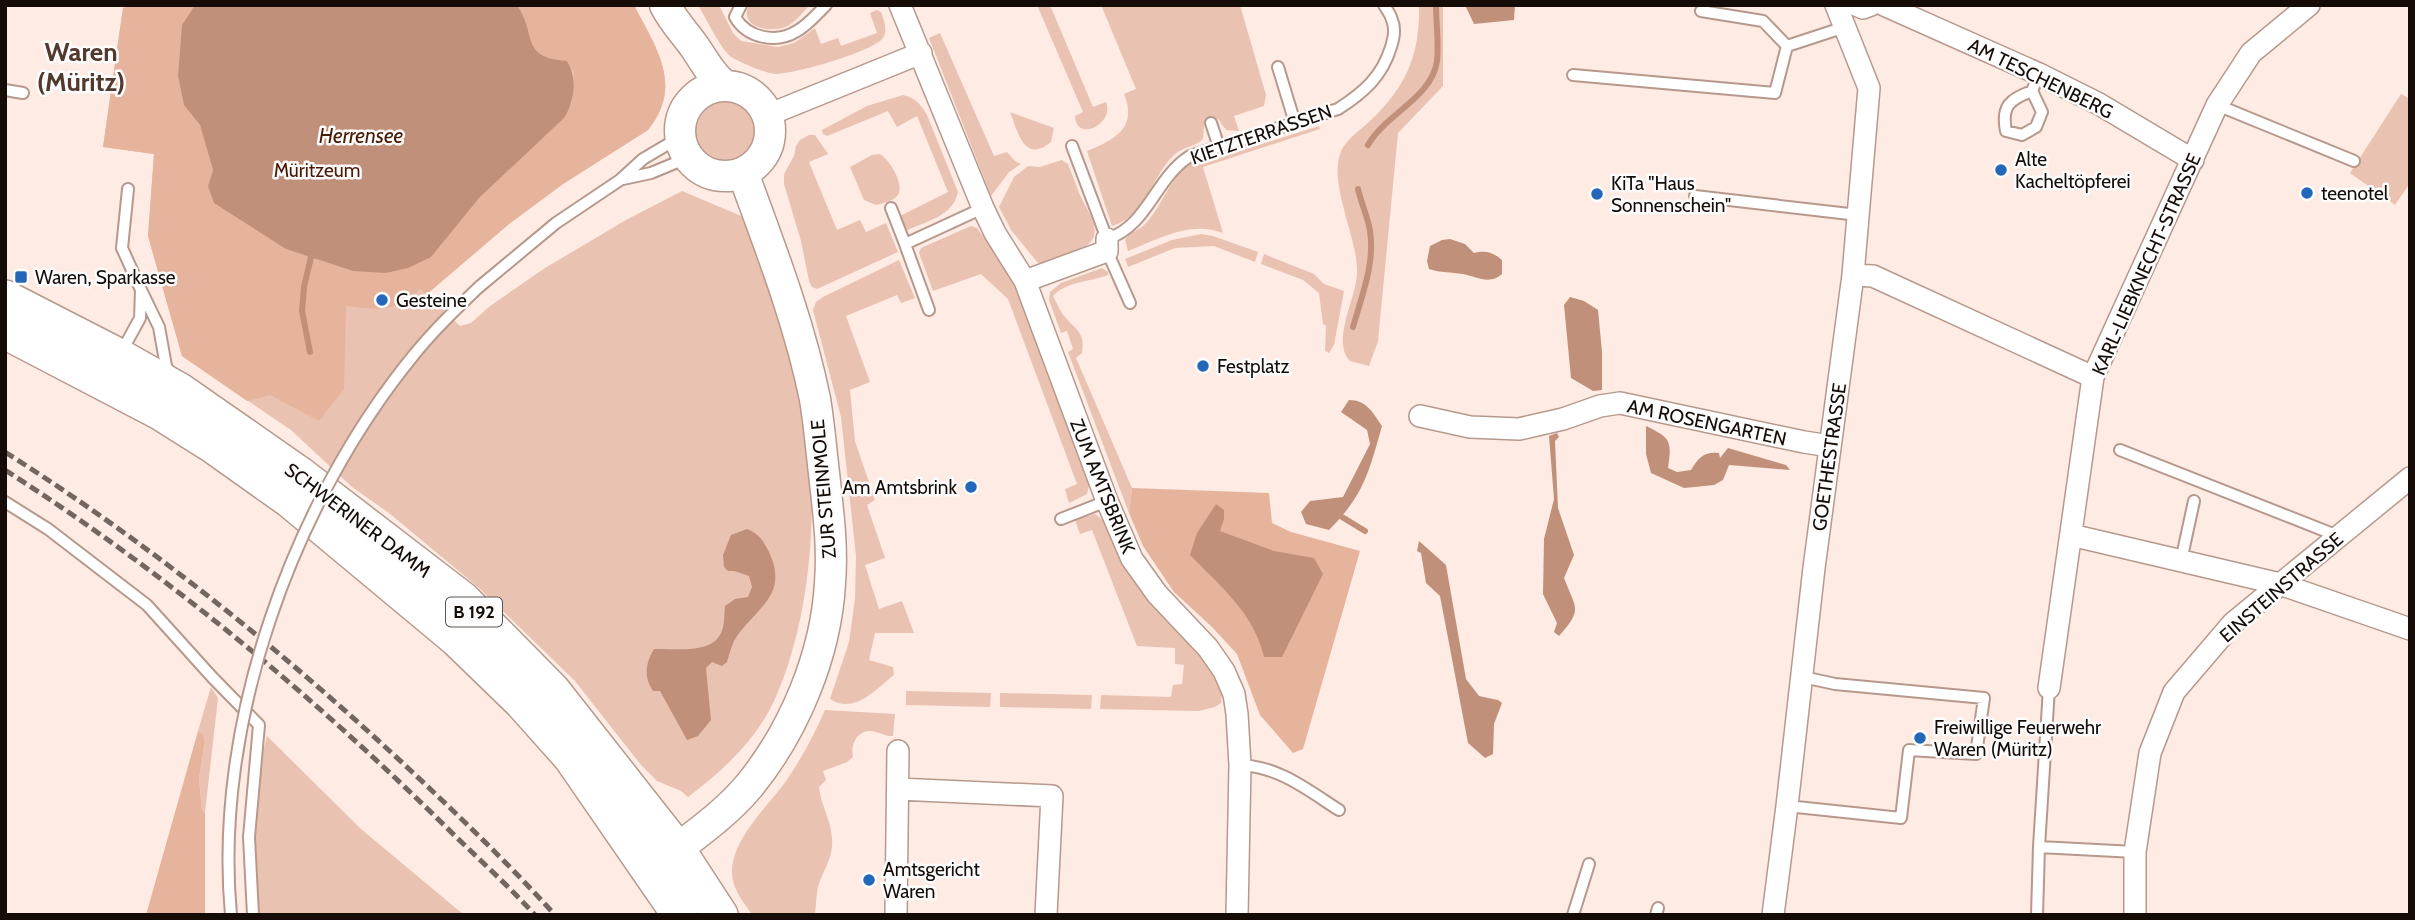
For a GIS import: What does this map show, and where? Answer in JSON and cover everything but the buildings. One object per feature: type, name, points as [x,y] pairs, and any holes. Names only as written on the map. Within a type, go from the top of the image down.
[{"type":"main road","name":"SCHWERINER DAMM","points":[[5,298],[180,391],[299,474],[463,600],[552,690],[677,849],[720,915]]},
{"type":"main road","name":"SCHWERINER DAMM","points":[[5,331],[140,400],[214,446],[290,499],[457,639],[522,702],[571,757],[680,915]]},
{"type":"main road","points":[[649,870],[677,849]]},
{"type":"street","name":"ZUM AMTSBRINK","points":[[900,5],[983,208],[1025,281],[1107,501],[1132,559],[1141,574],[1208,648],[1224,671],[1236,704],[1240,765],[1237,915]]},
{"type":"street","name":"GOETHESTRASSE","points":[[1773,915],[1814,568],[1853,275],[1869,88],[1836,5]]},
{"type":"street","points":[[1856,5],[1863,8],[1871,5]]},
{"type":"street","name":"AM TESCHENBERG","points":[[1884,5],[2035,82],[2099,104],[2193,160]]},
{"type":"street","name":"KARL-LIEBKNECHT-STRASSE","points":[[2049,688],[2093,377],[2217,105],[2251,53],[2309,5]]},
{"type":"street","points":[[669,14],[712,75],[724,85]]},
{"type":"street","points":[[669,14],[692,87],[691,99],[680,120],[679,132],[690,161],[699,168],[720,176],[743,173],[752,167],[766,149],[770,137],[768,115],[761,103],[751,93],[724,85],[701,92],[691,99]]},
{"type":"street","points":[[768,115],[921,53]]},
{"type":"street","name":"ZUR STEINMOLE","points":[[677,849],[714,821],[748,787],[789,726],[803,696],[818,650],[830,584],[831,534],[815,400],[790,303],[743,173]]},
{"type":"street","name":"KIETZTERRASSEN","points":[[1025,281],[1107,245]]},
{"type":"street","points":[[1853,275],[1874,276],[2093,377]]},
{"type":"street","name":"AM ROSENGARTEN","points":[[1420,416],[1470,427],[1520,429],[1563,419],[1600,406],[1635,404],[1714,424],[1830,446]]},
{"type":"street","name":"EINSTEINSTRASSE","points":[[2136,915],[2135,852],[2150,753],[2174,692],[2233,623],[2410,478]]},
{"type":"street","points":[[2071,535],[2280,583],[2410,629]]},
{"type":"street","points":[[896,915],[898,751]]},
{"type":"street","points":[[898,789],[1052,796],[1046,915]]},
{"type":"lane","points":[[741,5],[735,16],[749,33],[785,37],[798,30],[826,5]]},
{"type":"lane","name":"KIETZTERRASSEN","points":[[1107,245],[1144,212],[1169,175],[1190,156],[1338,109],[1358,96],[1378,77],[1395,36],[1393,21],[1384,5]]},
{"type":"lane","points":[[1702,11],[1763,21],[1787,46]]},
{"type":"lane","points":[[1787,46],[1845,27]]},
{"type":"lane","points":[[1573,75],[1775,93],[1787,46]]},
{"type":"lane","points":[[1278,67],[1295,123]]},
{"type":"lane","points":[[5,90],[23,93]]},
{"type":"lane","points":[[2217,105],[2354,161]]},
{"type":"lane","points":[[1211,123],[1219,148]]},
{"type":"lane","points":[[231,915],[229,849],[232,797],[238,751],[261,648],[283,583],[303,536],[334,476],[371,414],[413,356],[479,286],[556,223],[620,180],[643,159],[670,143],[679,132]]},
{"type":"lane","points":[[1072,146],[1130,303]]},
{"type":"lane","points":[[620,180],[651,173],[680,161],[690,161]]},
{"type":"lane","points":[[128,189],[122,248],[159,327],[166,366],[180,391]]},
{"type":"lane","points":[[1695,197],[1858,215]]},
{"type":"lane","points":[[891,208],[929,310]]},
{"type":"lane","points":[[905,244],[983,208]]},
{"type":"lane","points":[[118,356],[140,318],[141,290]]},
{"type":"lane","points":[[2120,450],[2338,536]]},
{"type":"lane","points":[[1061,519],[1107,501]]},
{"type":"lane","points":[[2181,561],[2194,501]]},
{"type":"lane","points":[[5,502],[48,529],[147,605],[259,725],[249,837],[253,915]]},
{"type":"lane","points":[[1787,806],[1901,818],[1909,750],[1976,754],[1983,698],[1835,684],[1803,677]]},
{"type":"lane","points":[[2038,915],[2039,847],[2049,688]]},
{"type":"lane","points":[[1240,765],[1262,766],[1278,771],[1339,810]]},
{"type":"lane","points":[[2039,847],[2135,852]]},
{"type":"lane","points":[[1573,915],[1588,864]]},
{"type":"green space","name":"Müritzeum","points":[[135,5],[634,5],[658,52],[665,82],[659,113],[648,130],[563,184],[509,224],[427,294],[460,326],[471,323],[490,306],[545,268],[626,220],[682,191],[746,218],[786,330],[805,405],[812,506],[808,572],[796,638],[787,669],[768,714],[738,753],[688,797],[681,791],[657,781],[641,765],[575,681],[479,588],[389,513],[352,487],[291,430],[182,356],[148,236],[154,154],[103,147],[123,8]]},
{"type":"green space","points":[[698,5],[719,5],[733,33],[741,41],[778,47],[794,43],[815,28],[821,44],[838,38],[841,46],[877,33],[870,13],[877,10],[881,12],[885,32],[883,38],[865,50],[815,66],[775,74],[730,56]]},
{"type":"green space","points":[[749,5],[810,5],[789,25],[771,29],[751,23],[747,13]]},
{"type":"green space","points":[[1037,5],[1050,5],[1093,107],[1106,102],[1105,117],[1094,127],[1082,128],[1077,124],[1075,116],[1083,112]]},
{"type":"green space","points":[[1101,5],[1240,5],[1266,95],[1264,106],[1234,116],[1239,131],[1226,130],[1218,119],[1204,125],[1203,139],[1174,155],[1133,214],[1112,226],[1087,151],[1121,131],[1128,116],[1124,94],[1136,89]]},
{"type":"green space","points":[[1419,5],[1443,5],[1443,86],[1398,133],[1378,341],[1369,366],[1350,361],[1343,343],[1357,274],[1353,244],[1340,193],[1338,162],[1345,145],[1384,106],[1403,81],[1414,54]]},
{"type":"green space","points":[[940,33],[994,156],[1007,152],[1021,164],[1009,172],[991,196],[929,38]]},
{"type":"green space","points":[[2401,94],[2410,99],[2410,183],[2395,205],[2350,173]]},
{"type":"green space","points":[[903,95],[917,102],[927,115],[958,192],[951,207],[945,212],[908,230],[903,228],[898,217],[948,192],[917,116],[897,127],[888,111],[827,136],[822,130],[867,106]]},
{"type":"green space","points":[[725,100],[747,109],[756,131],[747,153],[725,162],[703,153],[694,131],[703,109]]},
{"type":"green space","points":[[1010,112],[1054,128],[1051,142],[1042,148],[1028,147],[1019,136]]},
{"type":"green space","points":[[1319,126],[1320,129],[1203,167],[1223,233],[1187,230],[1128,251],[1125,240],[1153,215],[1175,179],[1189,165]]},
{"type":"green space","points":[[809,135],[815,135],[828,154],[809,162],[837,230],[860,220],[866,232],[886,223],[898,252],[817,289],[812,287],[809,281],[801,241],[784,184],[784,174],[794,156],[796,146]]},
{"type":"green space","points":[[880,154],[895,172],[900,190],[894,199],[876,205],[864,200],[850,167],[872,155]]},
{"type":"green space","points":[[1062,160],[1068,164],[1093,223],[1094,237],[1082,249],[1050,262],[1038,263],[1011,230],[999,207],[1014,177],[1028,166],[1040,167]]},
{"type":"green space","points":[[971,226],[977,228],[1012,277],[1090,482],[1087,494],[1069,503],[1065,489],[1077,484],[1008,299],[981,274],[933,291],[919,253],[921,248]]},
{"type":"green space","points":[[1201,234],[1258,252],[1255,262],[1214,246],[1175,248],[1128,267],[1125,259],[1172,240]]},
{"type":"green space","points":[[1264,254],[1314,274],[1324,284],[1344,291],[1334,345],[1329,353],[1325,351],[1326,326],[1323,324],[1319,293],[1303,280],[1261,264]]},
{"type":"green space","points":[[899,260],[915,298],[901,303],[897,295],[846,316],[870,382],[850,390],[855,441],[875,500],[867,505],[885,558],[865,565],[879,609],[902,601],[914,633],[875,633],[869,660],[893,667],[894,675],[864,698],[848,704],[839,703],[830,699],[849,642],[855,599],[856,556],[841,417],[813,310],[816,302],[823,297]]},
{"type":"green space","points":[[1102,268],[1108,275],[1065,287],[1053,296],[1063,315],[1081,336],[1082,353],[1076,358],[1132,488],[1129,513],[1068,352],[1073,349],[1067,331],[1061,333],[1049,300],[1050,292],[1061,283]]},
{"type":"green space","points":[[1095,514],[1105,522],[1128,572],[1145,595],[1191,642],[1219,678],[1223,688],[1221,703],[1215,707],[1199,711],[1100,709],[1101,695],[1171,697],[1173,685],[1182,684],[1184,665],[1175,664],[1175,648],[1137,646],[1092,530],[1080,534],[1075,520]]},
{"type":"green space","points":[[211,687],[218,698],[205,813],[202,810],[199,778],[205,742],[203,734],[198,731]]},
{"type":"green space","points":[[906,691],[991,693],[990,707],[906,705]]},
{"type":"green space","points":[[1000,693],[1092,695],[1091,709],[1000,707]]},
{"type":"green space","points":[[825,710],[895,714],[893,736],[870,731],[860,734],[854,742],[853,757],[823,771],[826,780],[819,787],[831,831],[832,846],[818,887],[815,915],[752,915],[732,878],[738,847],[744,835],[792,772]]},
{"type":"green space","points":[[267,736],[361,829],[464,915],[258,915],[256,802]]},
{"type":"shaded area","points":[[135,5],[195,5],[182,25],[178,76],[184,105],[200,125],[213,171],[208,186],[286,249],[353,271],[431,257],[480,197],[572,104],[574,72],[567,61],[552,59],[536,50],[517,5],[634,5],[651,36],[663,67],[664,98],[659,113],[648,130],[563,184],[509,224],[427,294],[420,289],[411,297],[386,308],[346,306],[344,389],[319,421],[270,395],[247,401],[182,356],[148,236],[154,154],[103,147],[123,8]]},
{"type":"shaded area","points":[[1132,488],[1269,493],[1272,523],[1291,532],[1360,551],[1303,749],[1293,753],[1260,715],[1237,654],[1174,592],[1143,546],[1129,513]]},
{"type":"shaded area","points":[[198,731],[203,734],[205,742],[199,778],[202,810],[205,813],[205,915],[146,915]]},
{"type":"water","name":"Herrensee","points":[[195,5],[517,5],[536,50],[552,59],[567,61],[574,82],[571,104],[565,117],[480,197],[431,257],[408,268],[386,273],[353,271],[286,249],[214,203],[208,186],[213,170],[200,125],[184,105],[178,76],[182,25]]},
{"type":"water","points":[[1465,5],[1515,5],[1514,20],[1474,24]]},
{"type":"water","points":[[1450,239],[1465,244],[1474,253],[1489,252],[1499,257],[1502,260],[1502,274],[1488,280],[1429,269],[1427,261],[1430,246]]},
{"type":"water","points":[[1570,297],[1584,301],[1598,310],[1602,390],[1593,391],[1571,378],[1564,305]]},
{"type":"water","points":[[1349,400],[1365,405],[1382,426],[1358,494],[1329,530],[1306,524],[1301,512],[1310,501],[1343,497],[1370,444],[1367,430],[1341,412]]},
{"type":"water","points":[[1646,426],[1668,441],[1668,468],[1677,472],[1691,470],[1705,454],[1719,453],[1720,458],[1728,448],[1786,465],[1790,470],[1729,465],[1723,480],[1714,485],[1684,488],[1651,473],[1646,454]]},
{"type":"water","points":[[1557,433],[1559,437],[1555,441],[1558,508],[1574,555],[1564,578],[1575,608],[1572,620],[1559,636],[1554,632],[1557,623],[1543,594],[1544,539],[1554,499],[1549,436]]},
{"type":"water","points":[[1216,504],[1224,510],[1220,531],[1274,551],[1314,558],[1323,574],[1282,657],[1264,657],[1259,641],[1244,614],[1224,589],[1190,555],[1197,533]]},
{"type":"water","points":[[747,529],[760,538],[769,552],[775,580],[772,591],[734,641],[727,662],[722,666],[712,662],[706,668],[711,720],[698,736],[687,740],[660,691],[653,691],[650,686],[647,675],[649,659],[654,649],[691,649],[709,645],[716,640],[724,623],[725,606],[735,599],[748,597],[752,587],[749,576],[728,571],[724,567],[723,555],[731,535]]},
{"type":"water","points":[[1419,541],[1446,565],[1466,679],[1479,696],[1502,703],[1494,724],[1493,754],[1485,758],[1468,743],[1440,596],[1426,583],[1421,553],[1417,551]]},
{"type":"waterway","points":[[1368,145],[1385,124],[1417,96],[1433,74],[1438,54],[1436,5]]},
{"type":"waterway","points":[[1353,327],[1371,255],[1369,226],[1358,189]]},
{"type":"waterway","points":[[310,352],[302,311],[311,257]]},
{"type":"waterway","points":[[1342,517],[1365,531]]},
{"type":"railway","points":[[5,452],[164,562],[314,683],[484,841],[555,915]]},
{"type":"railway","points":[[5,470],[122,550],[234,636],[393,776],[535,915]]},
{"type":"place","name":"Alte Kacheltöpferei","points":[[2001,170]]},
{"type":"place","name":"teenotel","points":[[2307,193]]},
{"type":"place","name":"KiTa \"Haus Sonnenschein\"","points":[[1597,194]]},
{"type":"place","name":"Waren, Sparkasse","points":[[21,277]]},
{"type":"place","name":"Gesteine","points":[[382,300]]},
{"type":"place","name":"Festplatz","points":[[1203,366]]},
{"type":"place","name":"Am Amtsbrink","points":[[971,487]]},
{"type":"place","name":"Freiwillige Feuerwehr Waren (Müritz)","points":[[1920,738]]},
{"type":"place","name":"Amtsgericht Waren","points":[[869,880]]},
{"type":"district","name":"Waren (Müritz)","points":[[81,67]]}]
